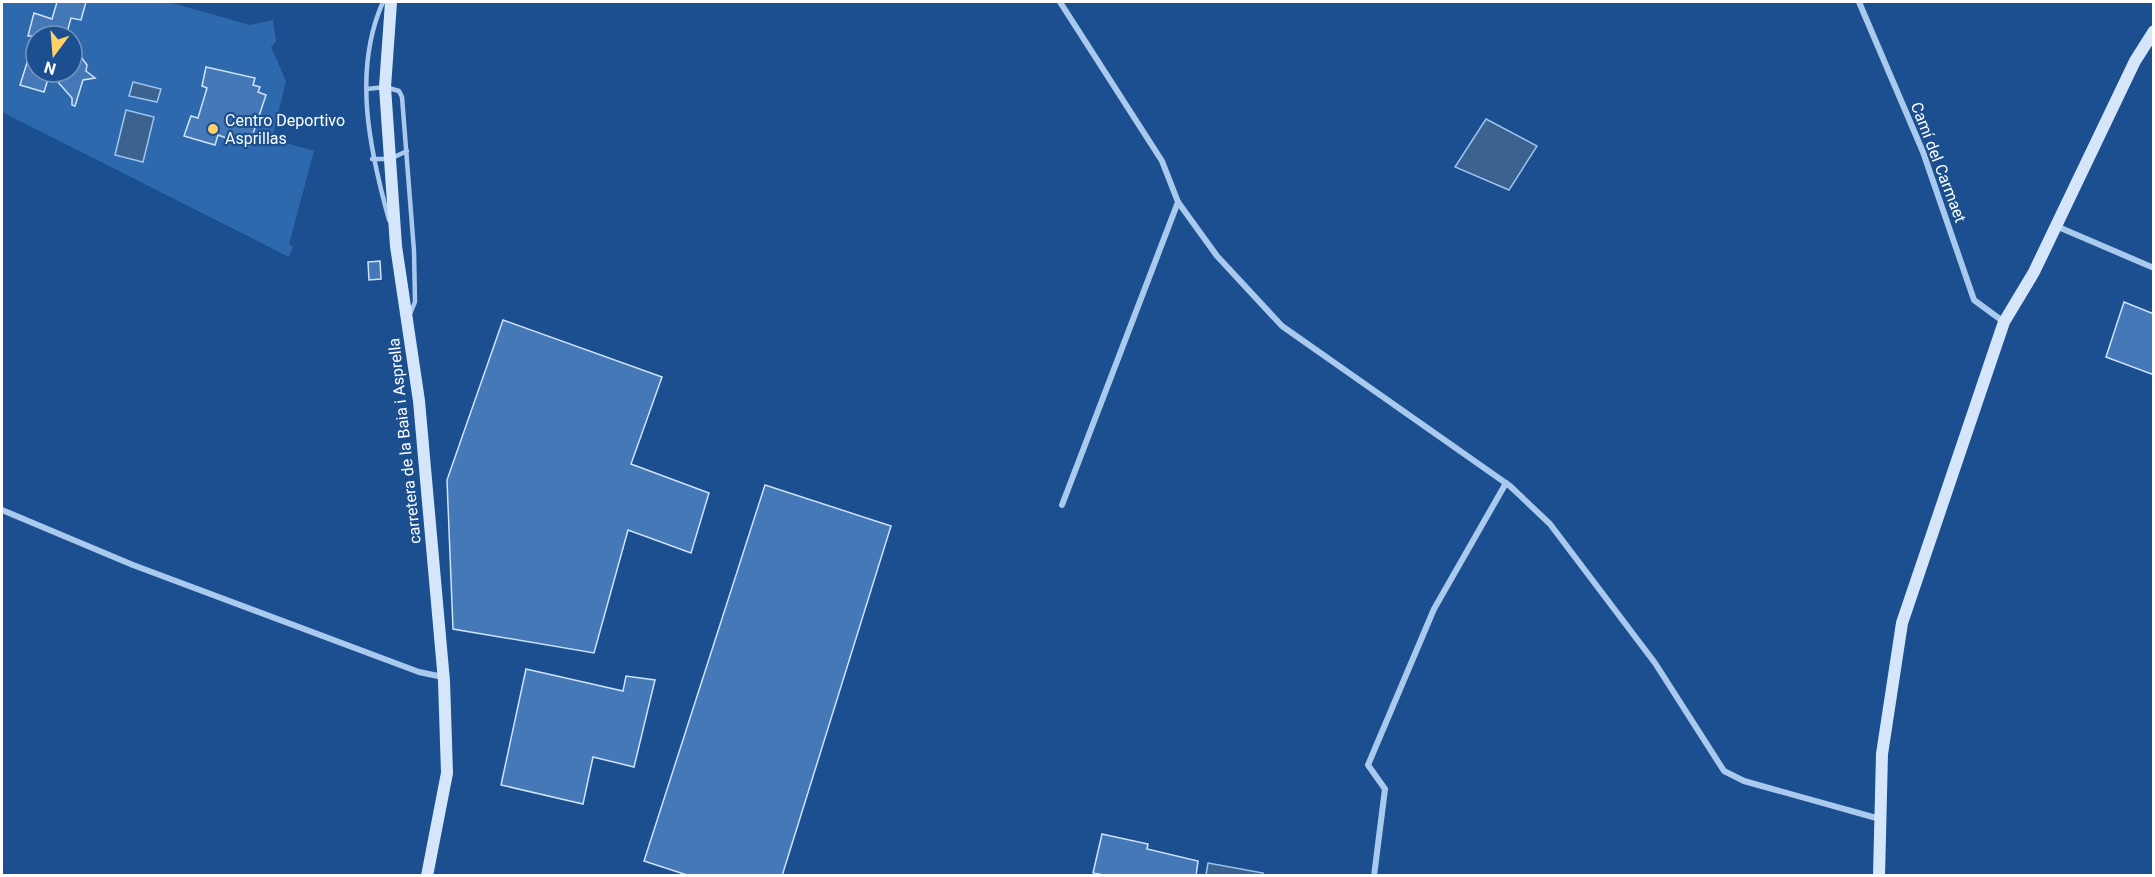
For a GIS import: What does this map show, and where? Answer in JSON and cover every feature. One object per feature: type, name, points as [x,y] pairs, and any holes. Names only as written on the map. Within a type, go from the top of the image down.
[{"type":"main road","name":"carretera de la Baia i Asprella","points":[[390,2],[385,87],[396,246],[419,401],[443,677],[447,773],[427,876]]},
{"type":"main road","points":[[1879,876],[1882,754],[1902,623],[2004,322],[2034,272],[2135,61],[2154,31]]},
{"type":"street","points":[[1060,2],[1162,161],[1178,202],[1217,256],[1282,326],[1506,483],[1550,524],[1655,663],[1724,771],[1744,781],[1880,819]]},
{"type":"street","name":"Camí del Carmaet","points":[[1859,2],[1926,162],[1974,300],[2004,322]]},
{"type":"street","points":[[1062,505],[1178,202]]},
{"type":"street","points":[[2056,226],[2154,268]]},
{"type":"street","points":[[1374,876],[1385,789],[1368,765],[1434,609],[1506,483]]},
{"type":"street","points":[[2,510],[133,565],[420,672],[443,677]]},
{"type":"lane","points":[[383,2],[374,21],[366,89],[372,159],[396,246]]},
{"type":"lane","points":[[366,89],[385,87],[399,91],[402,97],[415,302],[407,320]]},
{"type":"lane","points":[[372,159],[390,159],[407,151]]},
{"type":"shaded area","name":"Centro Deportivo Asprillas","points":[[2,2],[169,2],[250,25],[273,20],[276,41],[271,47],[286,81],[272,139],[314,151],[289,244],[293,247],[289,257],[2,112]]},
{"type":"shaded area","points":[[133,82],[161,89],[157,102],[129,96]]},
{"type":"shaded area","points":[[126,110],[154,117],[143,162],[115,155]]},
{"type":"shaded area","points":[[1486,119],[1537,146],[1509,190],[1455,167]]},
{"type":"shaded area","points":[[1208,863],[1263,873],[1262,875],[1206,875]]},
{"type":"building","points":[[57,2],[86,2],[81,20],[71,18],[69,24],[31,24],[34,13],[52,19]]},
{"type":"building","points":[[84,61],[87,65],[86,71],[95,78],[84,80]]},
{"type":"building","points":[[206,67],[255,78],[253,85],[260,87],[258,92],[266,95],[249,146],[218,135],[215,145],[184,136],[191,116],[198,118],[207,88],[202,86]]},
{"type":"building","points":[[24,72],[24,84],[47,84],[44,92],[20,85]]},
{"type":"building","points":[[60,84],[82,84],[75,106],[72,105],[72,98]]},
{"type":"building","points":[[380,261],[381,279],[369,280],[368,262]]},
{"type":"building","points":[[2124,302],[2154,314],[2154,375],[2106,357]]},
{"type":"building","points":[[503,320],[662,377],[631,464],[709,493],[691,553],[628,530],[594,653],[453,629],[447,480]]},
{"type":"building","points":[[765,485],[891,526],[782,876],[690,876],[644,861]]},
{"type":"building","points":[[526,669],[623,691],[626,676],[655,680],[634,767],[593,757],[583,804],[501,785]]},
{"type":"building","points":[[1102,834],[1148,844],[1147,849],[1198,861],[1196,876],[1109,876],[1093,873]]},
{"type":"place","name":"Centro Deportivo Asprillas","points":[[213,129]]}]
